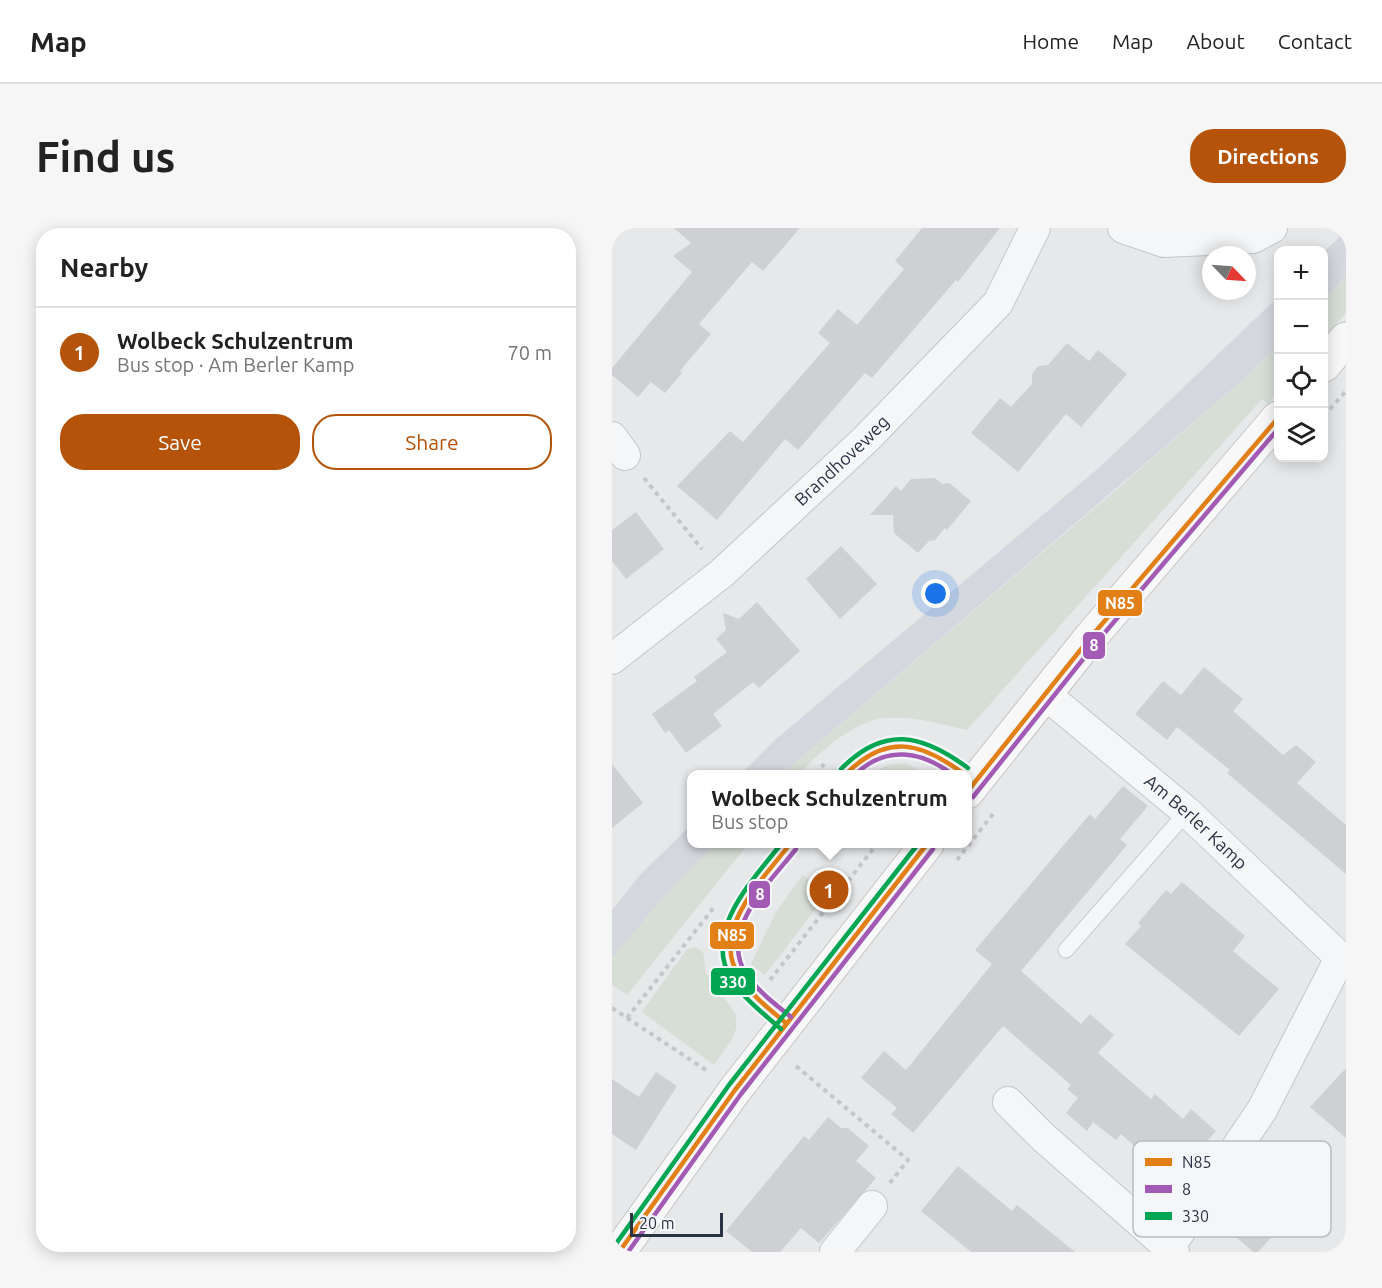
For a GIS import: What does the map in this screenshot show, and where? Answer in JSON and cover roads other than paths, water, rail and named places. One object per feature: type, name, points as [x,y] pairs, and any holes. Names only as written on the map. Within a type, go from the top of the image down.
[{"type":"street","name":"Brandhoveweg","points":[[612,659],[722,573],[865,440],[998,303],[1035,228]]},
{"type":"street","points":[[1123,228],[1164,242],[1253,238],[1272,228]]},
{"type":"street","points":[[1328,359],[1346,339]]},
{"type":"street","points":[[972,776],[1045,694],[1274,423]]},
{"type":"street","name":"Am Berler Kamp","points":[[1045,694],[1187,812],[1343,961],[1262,1110],[1242,1141]]},
{"type":"street","points":[[619,1252],[735,1090],[923,848]]},
{"type":"street","name":"Am Berler Kamp","points":[[1008,1102],[1043,1137],[1133,1218]]},
{"type":"street","points":[[835,1252],[872,1206]]},
{"type":"street","name":"Am Berler Kamp","points":[[1154,1237],[1170,1251],[1179,1237]]},
{"type":"lane","points":[[849,770],[859,759],[886,745],[915,747],[948,761],[957,770]]},
{"type":"lane","points":[[1065,950],[1187,812]]},
{"type":"lane","points":[[786,848],[739,912],[729,935],[730,962],[756,1000],[786,1023]]},
{"type":"place","name":"Wolbeck Schulzentrum","points":[[829,890]]}]
